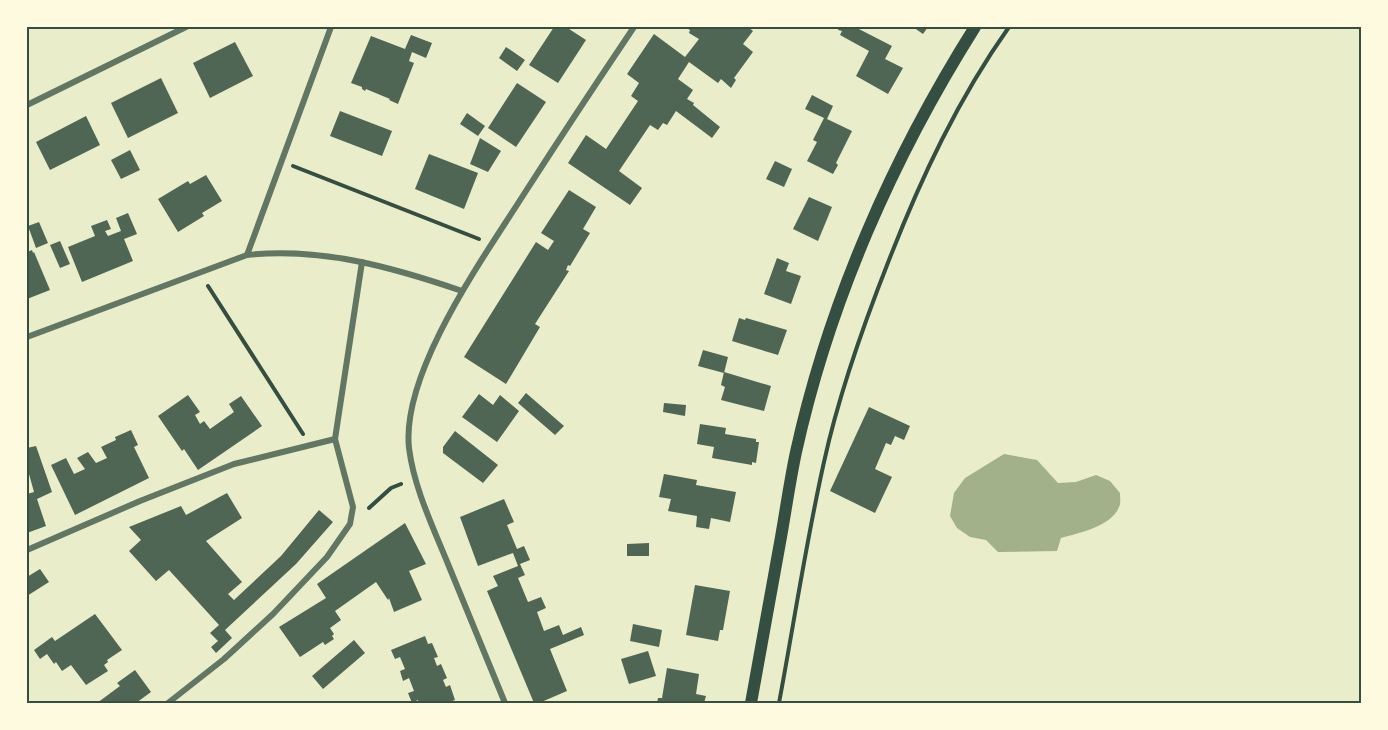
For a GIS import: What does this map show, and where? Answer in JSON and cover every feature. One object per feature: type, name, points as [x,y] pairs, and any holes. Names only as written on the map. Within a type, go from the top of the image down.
[{"type":"main road","points":[[751,703],[796,452],[838,309],[877,208],[905,150],[941,81],[975,27]]},
{"type":"street","points":[[27,105],[186,27]]},
{"type":"street","points":[[247,255],[331,27]]},
{"type":"street","points":[[505,703],[435,532],[416,478],[409,435],[409,419],[414,398],[430,356],[462,291],[634,27]]},
{"type":"street","points":[[27,337],[247,255],[275,252],[362,262],[462,291]]},
{"type":"street","points":[[168,703],[192,686],[273,614],[327,557],[350,524],[352,507],[335,439],[362,262]]},
{"type":"street","points":[[27,550],[140,501],[234,464],[335,439]]},
{"type":"path","points":[[779,703],[824,462],[846,378],[864,323],[930,162],[965,94],[1009,27]]},
{"type":"path","points":[[281,161],[492,244]]},
{"type":"path","points":[[200,273],[310,445]]},
{"type":"path","points":[[350,524],[391,488],[416,478]]},
{"type":"shaded area","points":[[1004,454],[1037,460],[1058,483],[1076,482],[1096,475],[1110,481],[1120,493],[1120,506],[1110,519],[1102,524],[1061,538],[1057,551],[998,552],[986,540],[970,537],[957,528],[950,516],[954,493],[965,478]]},
{"type":"building","points":[[554,27],[566,27],[586,40],[558,83],[529,65]]},
{"type":"building","points":[[685,27],[748,27],[753,31],[743,44],[753,52],[734,78],[736,80],[731,88],[721,79],[718,83],[689,62],[678,79],[693,90],[687,99],[720,127],[712,138],[676,111],[667,125],[663,123],[658,130],[650,125],[619,171],[642,188],[630,205],[568,163],[586,135],[606,149],[638,101],[631,96],[639,83],[627,74],[654,34],[685,57],[699,39],[689,33],[690,30]]},
{"type":"building","points":[[839,27],[855,27],[892,46],[885,59],[903,68],[888,94],[856,76],[869,51],[840,35],[842,31],[838,30]]},
{"type":"building","points":[[913,27],[928,27],[923,34]]},
{"type":"building","points":[[411,35],[432,43],[426,58],[412,52],[409,61],[414,63],[398,104],[351,83],[371,36],[405,49]]},
{"type":"building","points":[[235,42],[253,76],[210,98],[193,63]]},
{"type":"building","points":[[506,47],[525,60],[517,71],[499,58]]},
{"type":"building","points":[[161,78],[178,113],[128,138],[111,103]]},
{"type":"building","points":[[517,83],[546,102],[516,147],[488,128]]},
{"type":"building","points":[[812,95],[833,106],[827,119],[852,131],[833,174],[807,161],[817,142],[813,140],[824,118],[805,109]]},
{"type":"building","points":[[340,111],[392,131],[382,156],[330,136]]},
{"type":"building","points":[[467,113],[485,126],[478,136],[460,124]]},
{"type":"building","points":[[86,116],[100,145],[50,170],[36,142]]},
{"type":"building","points":[[480,138],[501,151],[488,172],[470,164]]},
{"type":"building","points":[[130,150],[140,170],[121,179],[111,160]]},
{"type":"building","points":[[429,154],[478,173],[464,209],[415,189]]},
{"type":"building","points":[[775,161],[792,169],[784,187],[766,179]]},
{"type":"building","points":[[206,175],[222,201],[202,213],[204,216],[178,232],[158,199],[188,181],[190,184]]},
{"type":"building","points":[[569,190],[596,207],[583,229],[590,233],[570,266],[568,265],[566,270],[569,271],[535,324],[540,327],[506,384],[464,357],[536,242],[548,250],[554,241],[541,233]]},
{"type":"building","points":[[809,197],[832,207],[818,241],[793,229]]},
{"type":"building","points":[[128,213],[137,234],[124,239],[133,261],[82,282],[68,247],[95,236],[91,226],[107,220],[111,229],[105,231],[108,236],[121,231],[116,218]]},
{"type":"building","points":[[39,222],[48,243],[36,248],[28,226]]},
{"type":"building","points":[[60,241],[70,264],[60,268],[50,245]]},
{"type":"building","points":[[32,250],[50,290],[27,299],[27,252]]},
{"type":"building","points":[[777,258],[789,263],[786,271],[801,276],[791,304],[764,294]]},
{"type":"building","points":[[739,318],[787,330],[778,355],[732,341]]},
{"type":"building","points":[[703,350],[728,357],[724,373],[698,366]]},
{"type":"building","points":[[724,372],[771,386],[764,411],[721,400],[725,387],[721,385]]},
{"type":"building","points":[[526,393],[564,426],[555,435],[518,403]]},
{"type":"building","points":[[479,394],[493,405],[500,395],[519,411],[497,442],[462,417]]},
{"type":"building","points":[[188,395],[200,412],[195,415],[200,424],[204,421],[210,429],[234,412],[229,404],[241,396],[262,426],[198,470],[158,416]]},
{"type":"building","points":[[664,403],[686,405],[685,416],[663,412]]},
{"type":"building","points":[[869,407],[910,426],[904,440],[895,436],[891,445],[886,443],[875,469],[892,477],[875,513],[830,491]]},
{"type":"building","points":[[700,424],[726,428],[725,434],[756,439],[756,442],[759,442],[756,463],[752,462],[752,465],[712,458],[714,447],[697,444]]},
{"type":"building","points":[[131,430],[138,445],[134,447],[149,478],[75,515],[51,465],[66,458],[74,474],[85,469],[77,458],[88,452],[96,463],[107,458],[101,447]]},
{"type":"building","points":[[455,431],[498,465],[483,483],[443,453],[443,447]]},
{"type":"building","points":[[36,446],[52,492],[37,499],[46,526],[27,533],[27,494],[34,492],[29,474],[27,475],[27,448]]},
{"type":"building","points":[[664,474],[697,480],[696,485],[736,492],[730,522],[711,518],[709,529],[696,527],[697,516],[668,511],[671,499],[659,497]]},
{"type":"building","points":[[227,493],[242,518],[206,541],[242,582],[228,594],[234,600],[281,556],[319,510],[333,522],[296,564],[225,630],[232,638],[216,653],[211,647],[218,641],[210,633],[219,625],[169,570],[156,581],[129,551],[141,540],[129,527],[181,506],[186,515]]},
{"type":"building","points":[[504,499],[514,522],[507,525],[517,549],[524,546],[530,560],[520,564],[525,575],[518,578],[528,602],[541,597],[546,608],[537,612],[544,631],[559,625],[563,635],[581,627],[584,635],[550,649],[567,691],[539,703],[534,703],[487,591],[498,586],[493,576],[518,566],[513,553],[478,566],[460,517]]},
{"type":"building","points":[[405,523],[426,564],[409,571],[422,600],[394,612],[389,598],[388,600],[376,582],[335,611],[341,620],[330,628],[334,639],[325,645],[323,642],[300,657],[279,627],[326,598],[317,584]]},
{"type":"building","points":[[649,543],[649,556],[627,556],[627,544]]},
{"type":"building","points":[[40,569],[49,582],[27,596],[27,577]]},
{"type":"building","points":[[695,585],[730,591],[723,630],[720,630],[718,641],[686,635]]},
{"type":"building","points":[[95,614],[122,650],[107,660],[108,662],[104,665],[108,671],[86,685],[71,665],[62,671],[47,654],[40,659],[34,650],[52,637],[55,641]]},
{"type":"building","points":[[633,624],[662,630],[659,647],[630,641]]},
{"type":"building","points":[[425,636],[428,644],[432,643],[438,657],[434,658],[437,666],[441,664],[447,678],[443,680],[446,687],[450,685],[455,700],[452,701],[453,703],[419,703],[418,700],[412,703],[408,693],[414,691],[409,678],[403,681],[400,671],[405,669],[400,657],[395,659],[391,650]]},
{"type":"building","points":[[354,640],[365,653],[323,689],[312,676]]},
{"type":"building","points":[[648,651],[656,676],[629,684],[621,659]]},
{"type":"building","points":[[667,668],[699,674],[696,694],[706,696],[704,703],[657,703],[658,698],[662,698]]},
{"type":"building","points":[[135,670],[151,692],[136,703],[97,703],[120,686],[117,683]]}]
